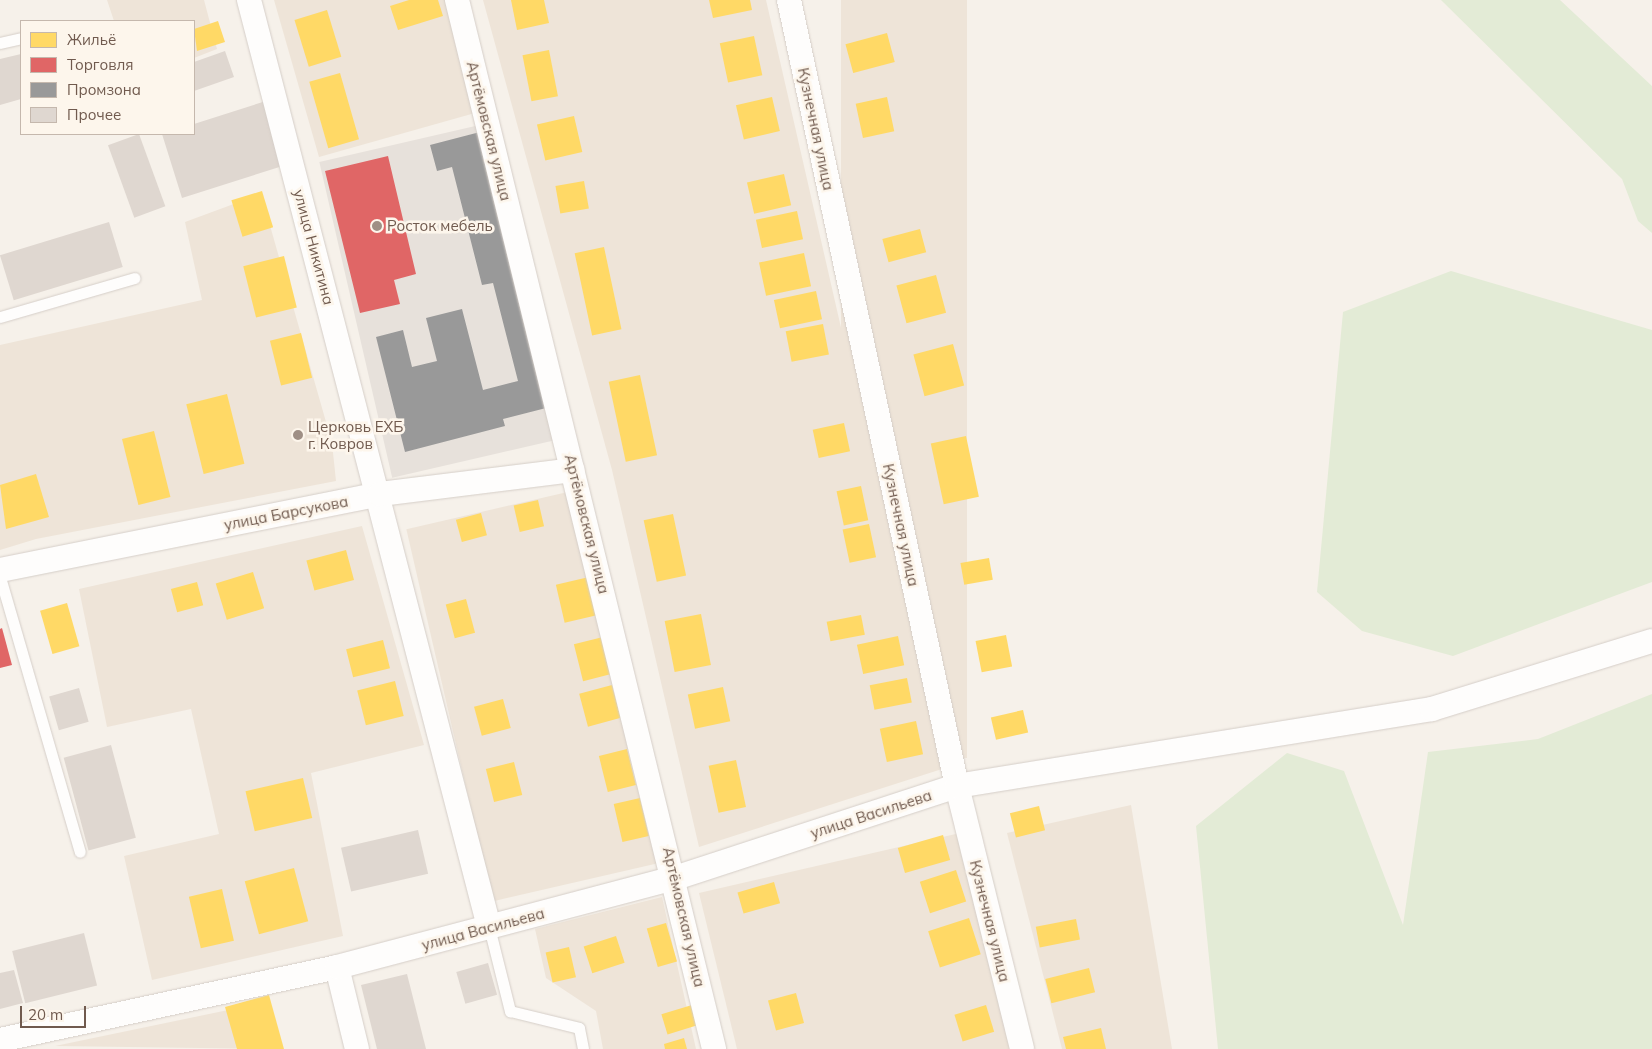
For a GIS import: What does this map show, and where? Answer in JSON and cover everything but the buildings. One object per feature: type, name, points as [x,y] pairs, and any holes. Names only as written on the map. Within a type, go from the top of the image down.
[{"type":"street","name":"улица Никитина","points":[[249,0],[380,494],[489,927]]},
{"type":"street","name":"Артёмовская улица","points":[[457,0],[675,878],[714,1049]]},
{"type":"street","name":"Кузнечная улица","points":[[789,0],[957,786],[1022,1049]]},
{"type":"street","name":"улица Барсукова","points":[[0,570],[380,494],[573,470]]},
{"type":"street","name":"улица Васильева","points":[[0,1040],[337,967],[675,878],[957,786],[1432,709],[1652,641]]},
{"type":"street","points":[[337,967],[357,1049]]},
{"type":"lane","points":[[0,43],[20,38]]},
{"type":"lane","points":[[0,317],[134,278]]},
{"type":"lane","points":[[0,577],[80,852]]},
{"type":"lane","points":[[489,927],[510,1011],[579,1028],[583,1049]]},
{"type":"shaded area","points":[[107,0],[204,0],[217,49],[195,58],[195,20],[114,20]]},
{"type":"shaded area","points":[[274,0],[448,0],[475,113],[319,157]]},
{"type":"shaded area","points":[[483,0],[766,0],[942,769],[699,847],[612,470]]},
{"type":"shaded area","points":[[841,0],[967,0],[967,758],[841,758]]},
{"type":"shaded area","points":[[484,124],[557,440],[392,478],[319,162]]},
{"type":"shaded area","points":[[261,194],[332,443],[336,481],[36,539],[0,550],[0,345],[202,300],[185,222]]},
{"type":"shaded area","points":[[572,491],[658,863],[492,901],[406,529]]},
{"type":"shaded area","points":[[362,526],[424,745],[311,773],[343,936],[152,980],[124,856],[219,834],[191,709],[107,727],[79,589]]},
{"type":"shaded area","points":[[1131,805],[1172,1049],[1062,1049],[1007,833]]},
{"type":"shaded area","points":[[960,833],[1013,1049],[737,1049],[699,893]]},
{"type":"shaded area","points":[[662,897],[696,1049],[603,1049],[596,1011],[546,978],[535,929]]},
{"type":"shaded area","points":[[257,1004],[268,1049],[55,1046]]},
{"type":"green space","points":[[1441,0],[1560,0],[1652,86],[1652,233],[1638,221],[1622,179]]},
{"type":"green space","points":[[1451,271],[1652,330],[1652,582],[1453,656],[1362,631],[1317,592],[1343,312]]},
{"type":"green space","points":[[1652,694],[1652,1049],[1218,1049],[1196,826],[1287,753],[1344,771],[1403,925],[1428,752],[1538,739]]},
{"type":"place","name":"Росток мебель","points":[[377,226]]},
{"type":"place","name":"Церковь ЕХБ г. Ковров","points":[[298,435]]}]
